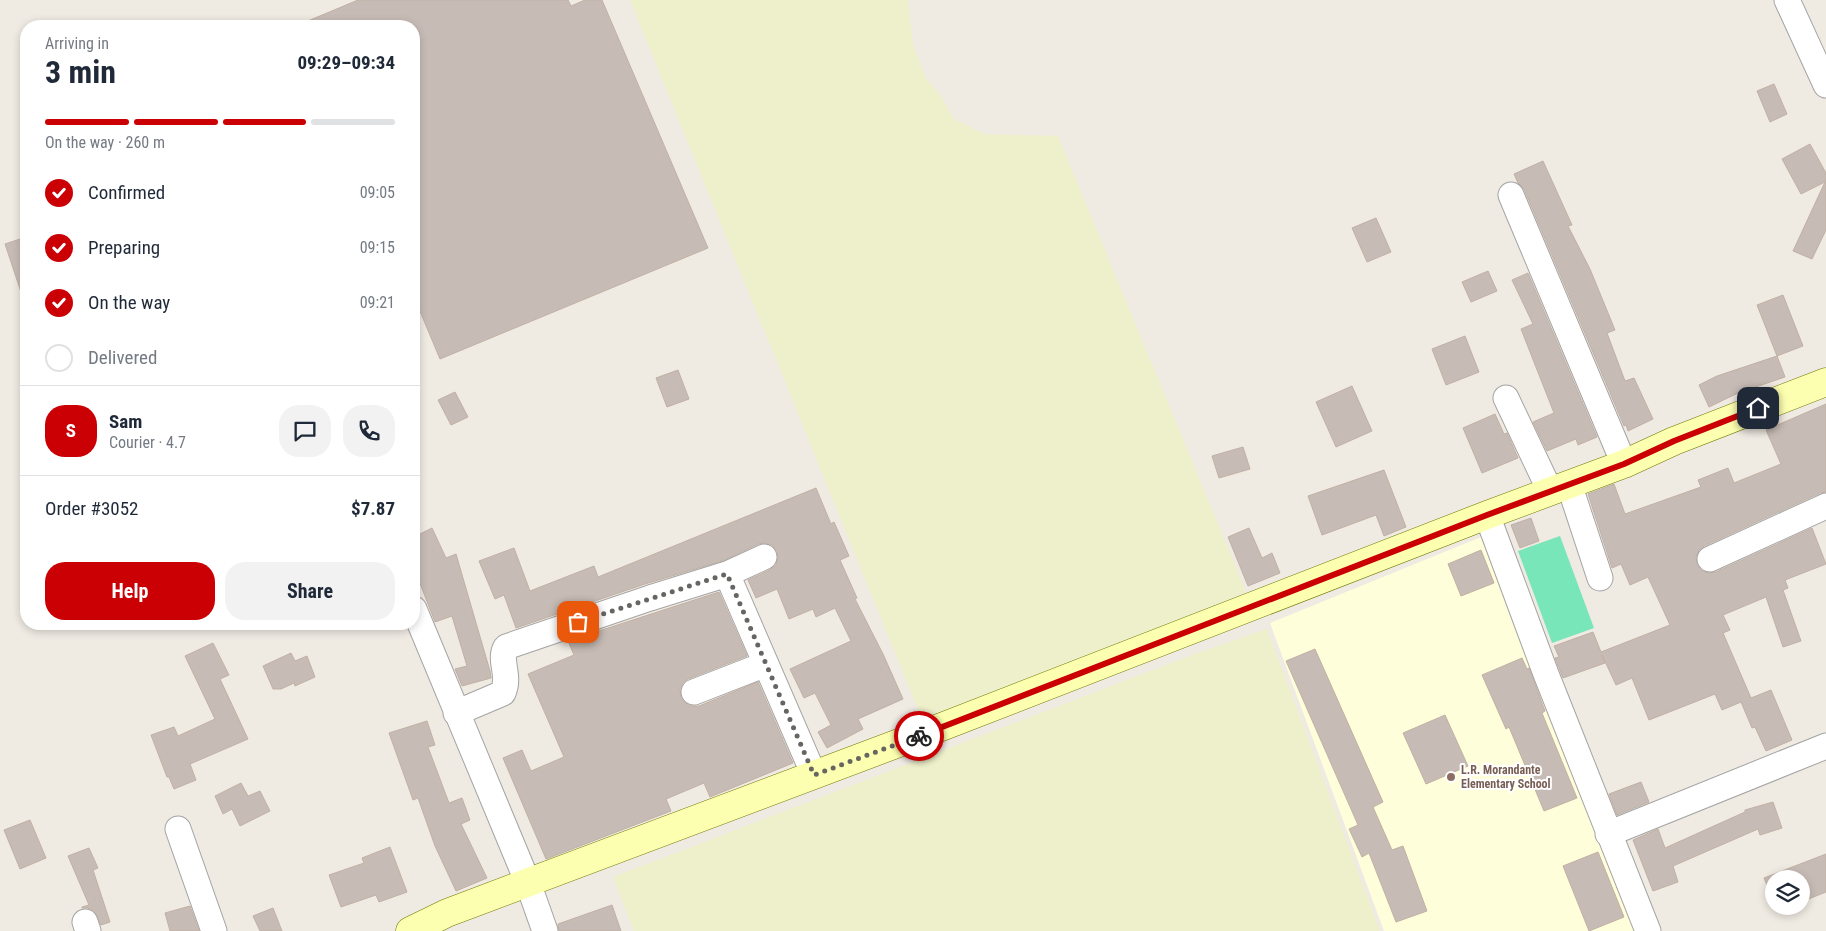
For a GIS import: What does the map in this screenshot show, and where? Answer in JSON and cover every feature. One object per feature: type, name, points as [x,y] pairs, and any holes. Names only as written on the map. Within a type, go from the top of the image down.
[{"type":"street","points":[[1787,0],[1826,85]]},
{"type":"street","points":[[1511,195],[1624,464]]},
{"type":"street","points":[[410,931],[447,913],[944,726],[1487,515],[1624,464],[1674,441],[1826,382]]},
{"type":"street","points":[[1506,398],[1560,488],[1600,578]]},
{"type":"street","points":[[1710,559],[1826,506]]},
{"type":"street","points":[[1487,515],[1546,674],[1648,931]]},
{"type":"street","points":[[456,713],[503,693],[507,684],[503,656],[506,647],[727,574],[764,557]]},
{"type":"street","points":[[727,574],[814,775]]},
{"type":"street","points":[[420,624],[528,883],[545,931]]},
{"type":"street","points":[[694,692],[766,664]]},
{"type":"street","points":[[1608,834],[1824,753]]},
{"type":"street","points":[[178,829],[214,931]]},
{"type":"shaded area","points":[[630,0],[908,0],[913,45],[926,79],[939,93],[954,119],[984,134],[1058,136],[1246,592],[926,729]]},
{"type":"shaded area","name":"L.R. Morandante Elementary School","points":[[1481,537],[1635,931],[1384,931],[1270,623]]},
{"type":"shaded area","points":[[1267,629],[1380,931],[634,931],[613,877],[1189,656]]},
{"type":"green space","points":[[1560,536],[1594,628],[1552,643],[1518,551]]},
{"type":"building","points":[[358,0],[568,0],[571,6],[585,0],[602,0],[708,248],[440,359],[420,311],[420,20],[310,20]]},
{"type":"building","points":[[1774,84],[1787,114],[1770,122],[1757,91]]},
{"type":"building","points":[[1810,144],[1826,173],[1826,230],[1812,259],[1793,251],[1825,182],[1801,194],[1782,159]]},
{"type":"building","points":[[1543,161],[1572,225],[1568,226],[1590,269],[1615,330],[1607,333],[1625,381],[1634,378],[1653,419],[1628,431],[1626,425],[1624,426],[1524,189],[1518,183],[1514,174]]},
{"type":"building","points":[[1376,218],[1391,252],[1367,262],[1352,228]]},
{"type":"building","points":[[20,239],[20,289],[5,244]]},
{"type":"building","points":[[1488,271],[1497,291],[1471,302],[1462,282]]},
{"type":"building","points":[[1528,273],[1597,437],[1578,445],[1576,439],[1547,451],[1533,422],[1554,413],[1521,329],[1533,324],[1512,280]]},
{"type":"building","points":[[1783,295],[1803,346],[1777,356],[1757,305]]},
{"type":"building","points":[[1465,336],[1479,372],[1446,385],[1432,349]]},
{"type":"building","points":[[1777,356],[1785,377],[1738,393],[1709,407],[1699,385],[1717,376]]},
{"type":"building","points":[[678,370],[689,399],[667,407],[656,378]]},
{"type":"building","points":[[1352,386],[1372,431],[1336,447],[1316,402]]},
{"type":"building","points":[[455,392],[468,417],[451,425],[438,400]]},
{"type":"building","points":[[1826,404],[1826,492],[1820,493],[1704,546],[1699,550],[1696,557],[1697,564],[1701,570],[1708,573],[1716,572],[1812,528],[1826,564],[1785,580],[1788,588],[1783,590],[1801,641],[1783,647],[1766,597],[1723,615],[1730,630],[1723,633],[1751,698],[1771,690],[1792,740],[1766,751],[1755,727],[1752,728],[1741,702],[1722,710],[1715,694],[1649,720],[1632,678],[1616,685],[1602,655],[1605,663],[1563,678],[1555,658],[1559,657],[1554,646],[1593,632],[1601,652],[1670,625],[1648,577],[1630,585],[1621,564],[1612,568],[1588,494],[1614,484],[1625,514],[1701,487],[1698,480],[1728,468],[1734,483],[1781,464],[1766,430]]},
{"type":"building","points":[[1495,414],[1504,434],[1507,433],[1518,458],[1482,473],[1463,428]]},
{"type":"building","points":[[1243,447],[1250,469],[1219,478],[1212,456]]},
{"type":"building","points":[[1384,470],[1406,527],[1384,536],[1376,515],[1322,535],[1308,496]]},
{"type":"building","points":[[816,488],[831,524],[834,522],[849,556],[840,560],[857,598],[855,599],[903,699],[858,719],[863,729],[827,748],[818,732],[831,725],[815,693],[804,698],[790,669],[851,641],[835,608],[816,617],[813,609],[789,619],[777,589],[756,598],[748,580],[770,570],[776,565],[777,551],[772,545],[758,544],[722,561],[645,584],[516,628],[504,595],[495,599],[479,561],[514,548],[530,591],[594,566],[598,577]]},
{"type":"building","points":[[1531,518],[1539,541],[1520,548],[1511,525]]},
{"type":"building","points":[[432,528],[446,558],[456,554],[491,678],[462,686],[455,669],[467,666],[452,616],[435,622],[420,583],[420,534]]},
{"type":"building","points":[[1249,528],[1262,558],[1272,553],[1280,573],[1248,586],[1228,537]]},
{"type":"building","points":[[1481,550],[1494,583],[1461,596],[1448,564]]},
{"type":"building","points":[[719,592],[747,656],[688,679],[680,689],[681,698],[691,706],[699,706],[758,682],[793,763],[710,797],[704,783],[666,799],[671,811],[546,859],[503,758],[522,750],[531,771],[564,757],[528,674],[574,655],[568,641]]},
{"type":"building","points":[[213,643],[229,675],[220,679],[248,739],[190,764],[196,780],[174,789],[169,777],[167,777],[151,735],[174,727],[178,736],[215,719],[185,656]]},
{"type":"building","points":[[1315,649],[1383,802],[1373,807],[1392,850],[1403,846],[1427,911],[1396,922],[1369,853],[1362,857],[1349,829],[1358,825],[1286,661]]},
{"type":"building","points":[[291,653],[295,661],[307,656],[315,677],[295,686],[294,683],[281,689],[273,689],[263,666]]},
{"type":"building","points":[[1522,658],[1527,669],[1529,668],[1545,711],[1542,713],[1577,798],[1544,811],[1509,727],[1506,729],[1482,675]]},
{"type":"building","points":[[1445,715],[1468,766],[1426,784],[1403,733]]},
{"type":"building","points":[[427,721],[435,745],[428,747],[449,803],[462,798],[470,820],[461,824],[487,878],[456,891],[435,846],[418,798],[413,800],[389,733]]},
{"type":"building","points":[[1641,782],[1649,802],[1617,815],[1609,794]]},
{"type":"building","points":[[241,783],[248,796],[260,791],[270,811],[240,826],[232,809],[223,814],[215,796]]},
{"type":"building","points":[[1773,802],[1782,828],[1760,835],[1758,829],[1673,866],[1678,882],[1653,891],[1633,840],[1658,829],[1665,848],[1745,812],[1745,810]]},
{"type":"building","points":[[30,820],[46,858],[20,869],[4,830]]},
{"type":"building","points":[[390,847],[407,892],[379,902],[376,895],[341,907],[329,875],[364,863],[362,858]]},
{"type":"building","points":[[89,848],[98,868],[93,870],[110,922],[101,925],[94,911],[82,908],[89,905],[68,856]]},
{"type":"building","points":[[1598,852],[1624,917],[1589,931],[1563,866]]},
{"type":"building","points":[[1826,854],[1826,892],[1810,898],[1810,870],[1785,870]]},
{"type":"building","points":[[612,905],[621,931],[559,931],[558,924]]},
{"type":"building","points":[[190,906],[199,931],[170,931],[165,913]]},
{"type":"building","points":[[273,908],[282,931],[260,931],[253,916]]},
{"type":"way so far","points":[[578,622],[727,574],[814,775],[919,736]]},
{"type":"place","name":"L.R. Morandante Elementary School","points":[[1451,777]]},
{"type":"route","points":[[919,736],[1487,515],[1624,464],[1674,441],[1758,408]]}]
